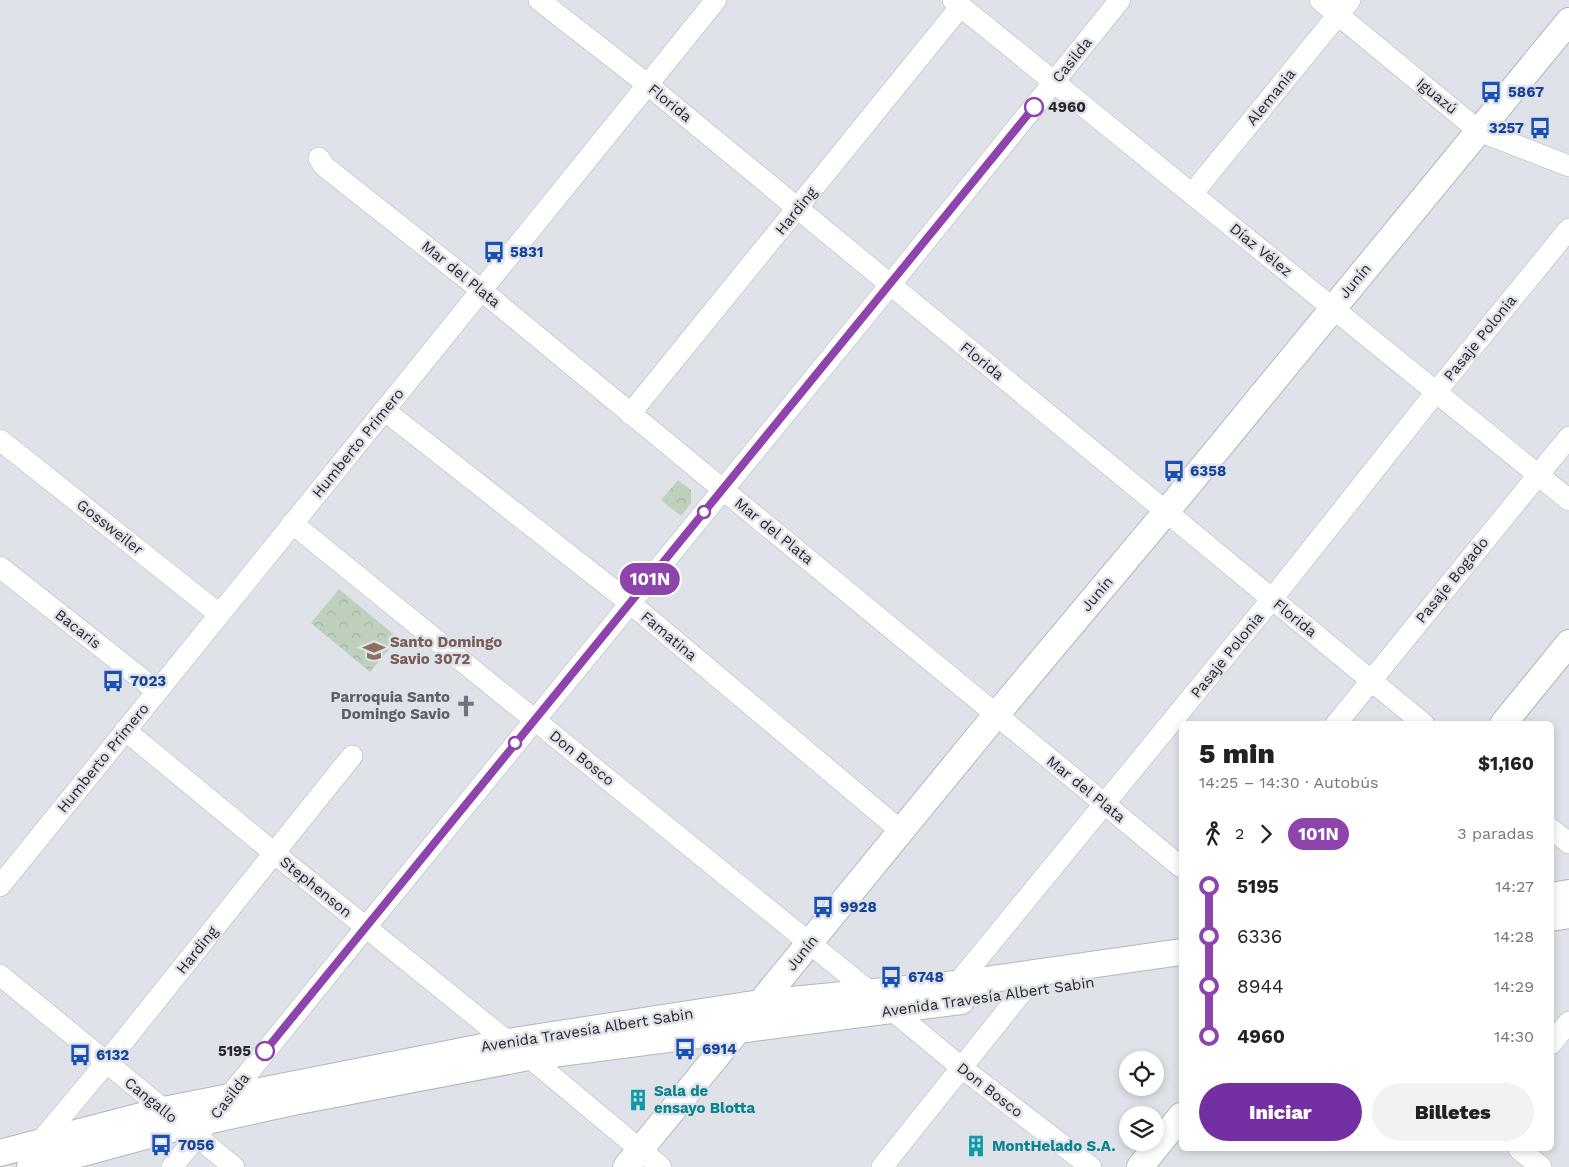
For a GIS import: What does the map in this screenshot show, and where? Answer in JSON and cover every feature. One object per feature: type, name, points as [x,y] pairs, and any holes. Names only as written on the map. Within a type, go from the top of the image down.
[{"type":"main road","name":"Junín","points":[[633,1158],[901,830],[1166,512],[1569,21]]},
{"type":"main road","points":[[1505,721],[1569,643]]},
{"type":"main road","points":[[1554,896],[1569,893]]},
{"type":"main road","points":[[1554,918],[1569,916]]},
{"type":"main road","name":"Avenida Travesía Albert Sabin","points":[[0,1153],[164,1110],[508,1042],[760,1003],[957,984],[1179,952]]},
{"type":"main road","name":"Avenida Travesía Albert Sabin","points":[[30,1167],[197,1128],[294,1102],[529,1057],[1179,970]]},
{"type":"main road","points":[[1140,1167],[1179,1118]]},
{"type":"street","name":"Florida","points":[[540,0],[648,85],[1420,721]]},
{"type":"street","name":"Humberto Primero","points":[[0,886],[716,0]]},
{"type":"street","name":"Casilda","points":[[172,1167],[197,1128],[227,1097],[890,285],[1120,0]]},
{"type":"street","name":"Iguazú","points":[[1320,0],[1344,8],[1479,131],[1569,166]]},
{"type":"street","name":"Díaz Vélez","points":[[957,3],[1569,500]]},
{"type":"street","name":"Harding","points":[[630,414],[798,209],[957,3]]},
{"type":"street","name":"Alemania","points":[[1192,194],[1344,8]]},
{"type":"street","name":"Mar del Plata","points":[[319,158],[324,166],[481,290],[1179,865]]},
{"type":"street","name":"Pasaje Polonia","points":[[957,984],[1272,600],[1436,392],[1569,229]]},
{"type":"street","name":"Famatina","points":[[384,410],[630,603],[901,830]]},
{"type":"street","name":"Pasaje Bogado","points":[[1338,721],[1569,437]]},
{"type":"street","name":"Gossweiler","points":[[0,440],[219,614]]},
{"type":"street","name":"Don Bosco","points":[[292,524],[871,992]]},
{"type":"street","name":"Bacaris","points":[[0,567],[157,692]]},
{"type":"street","name":"Stephenson","points":[[126,730],[274,853],[508,1042]]},
{"type":"street","name":"Harding","points":[[40,1142],[106,1063],[352,756]]},
{"type":"street","points":[[1554,832],[1569,844]]},
{"type":"street","name":"Cangallo","points":[[0,975],[164,1110],[197,1128],[234,1167]]},
{"type":"street","points":[[882,1167],[1022,992]]},
{"type":"street","name":"Don Bosco","points":[[892,1010],[962,1068],[1091,1167]]},
{"type":"street","points":[[1554,1040],[1569,1022]]},
{"type":"street","points":[[529,1057],[633,1158],[661,1167]]},
{"type":"street","points":[[1521,1151],[1541,1167]]},
{"type":"green space","points":[[678,480],[691,490],[691,503],[681,516],[661,500]]},
{"type":"green space","points":[[339,589],[398,638],[370,672],[311,623]]},
{"type":"bus line","name":"101N","points":[[265,1051],[1034,107]]},
{"type":"place","name":"5867","points":[[1491,92]]},
{"type":"place","name":"4960","points":[[1034,107]]},
{"type":"place","name":"3257","points":[[1540,128]]},
{"type":"place","name":"5831","points":[[494,252]]},
{"type":"place","name":"6358","points":[[1174,471]]},
{"type":"place","name":"Santo Domingo Savio 3072","points":[[374,651]]},
{"type":"place","name":"7023","points":[[113,681]]},
{"type":"place","name":"Parroquia Santo Domingo Savio","points":[[466,706]]},
{"type":"place","name":"9928","points":[[823,907]]},
{"type":"place","name":"6748","points":[[891,977]]},
{"type":"place","name":"6914","points":[[685,1049]]},
{"type":"place","name":"5195","points":[[265,1051]]},
{"type":"place","name":"6132","points":[[80,1055]]},
{"type":"place","name":"Sala de ensayo Blotta","points":[[638,1100]]},
{"type":"place","name":"7056","points":[[161,1145]]},
{"type":"place","name":"MontHelado S.A.","points":[[976,1146]]}]
